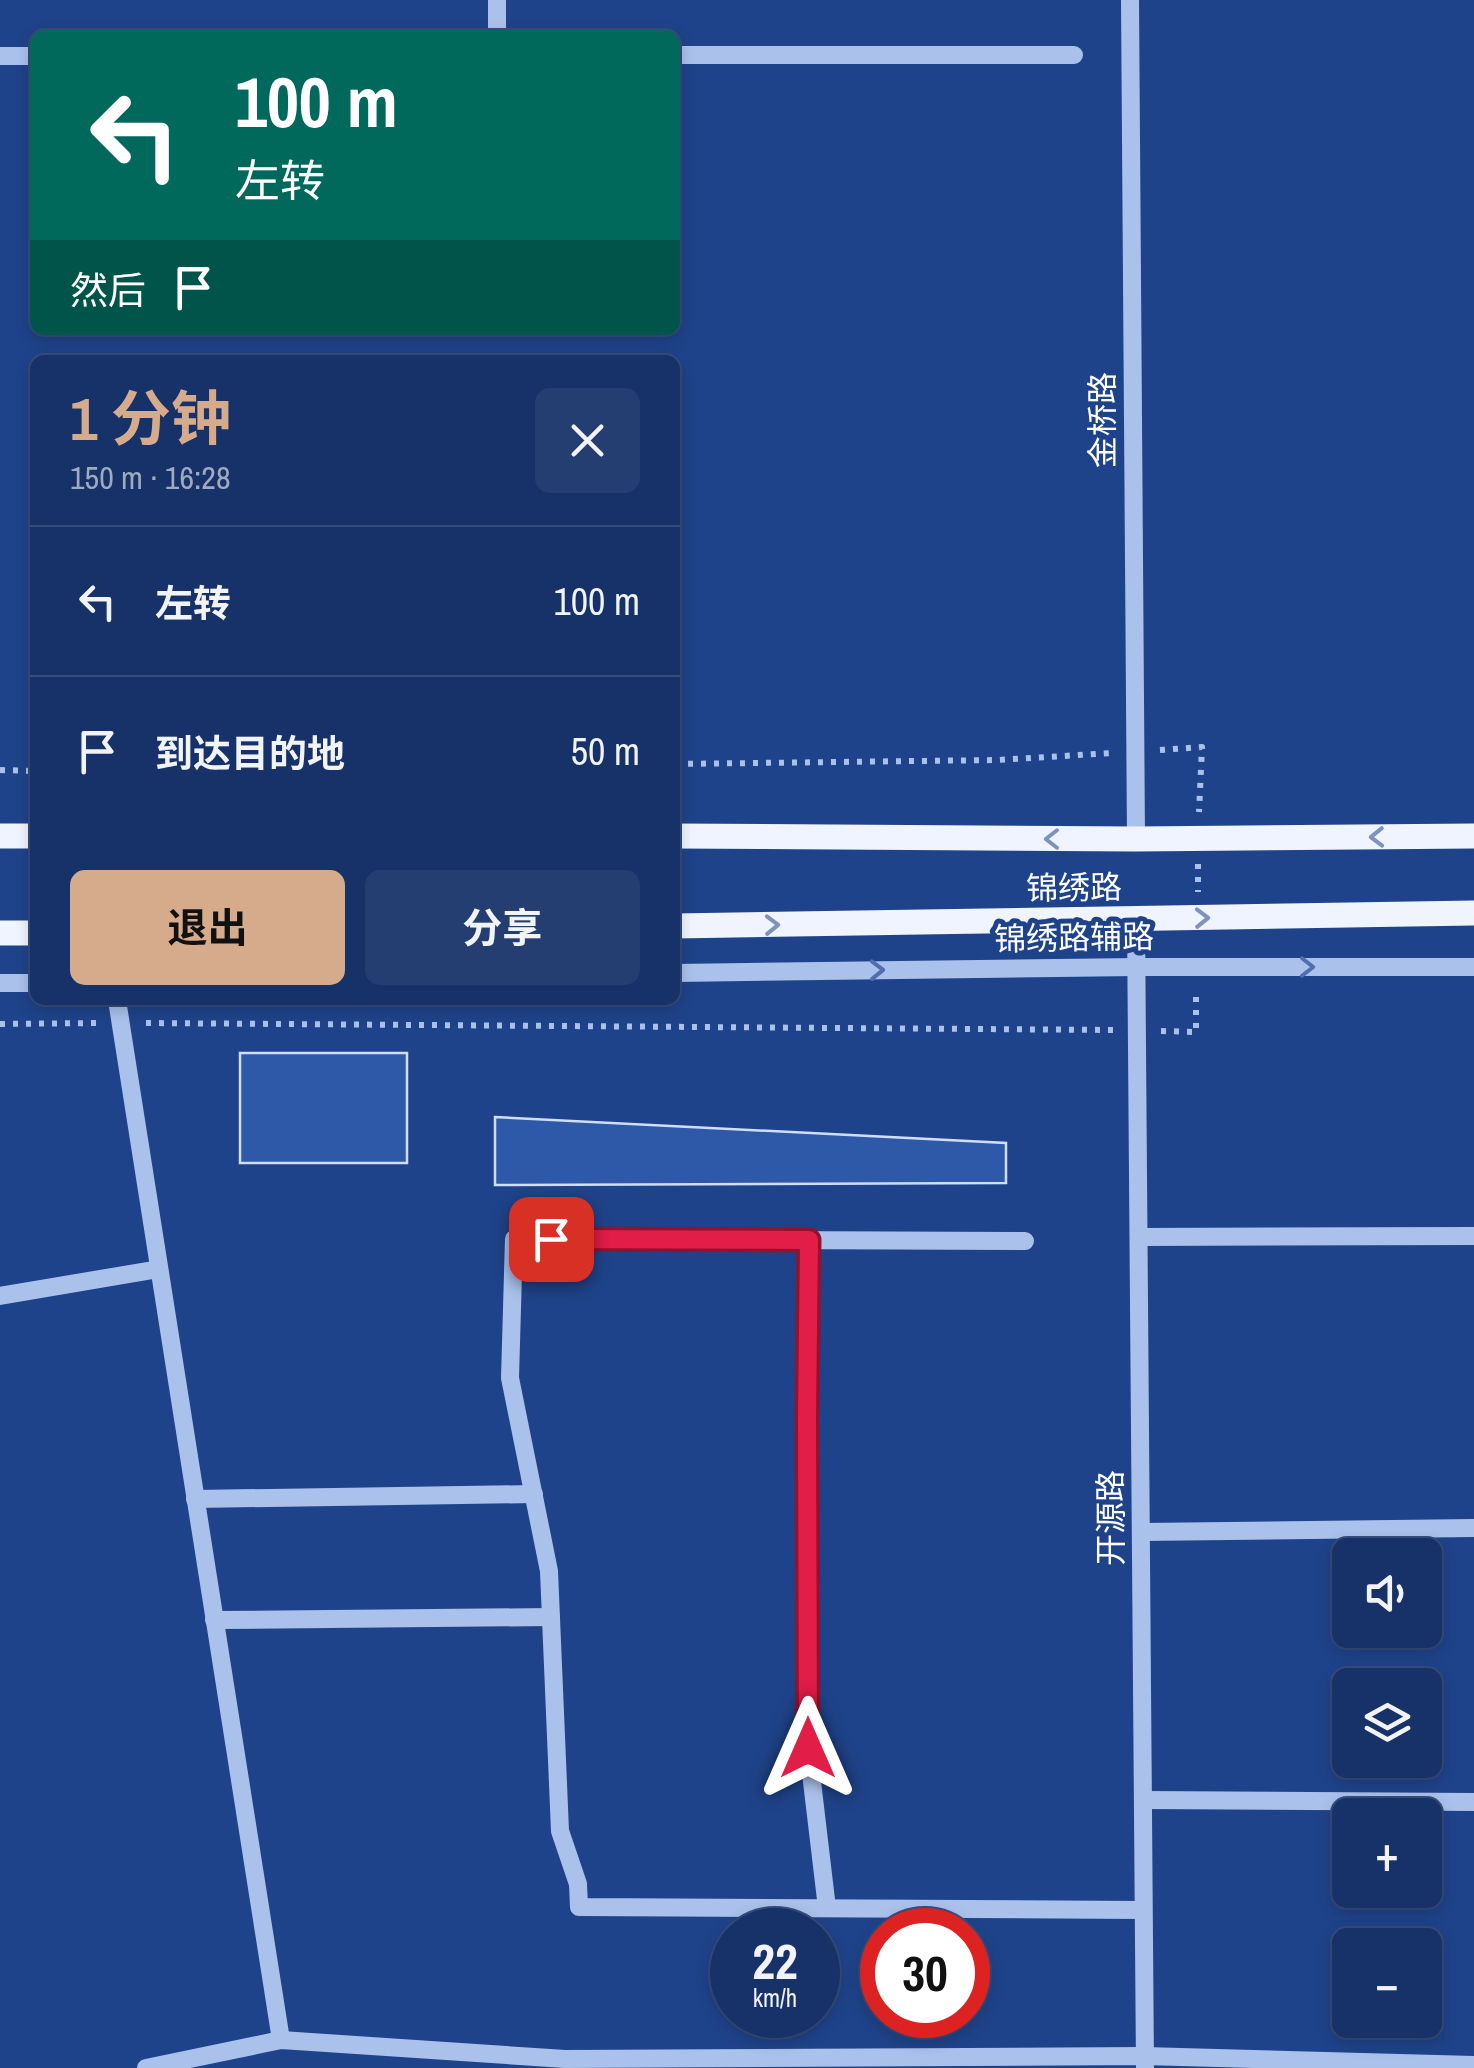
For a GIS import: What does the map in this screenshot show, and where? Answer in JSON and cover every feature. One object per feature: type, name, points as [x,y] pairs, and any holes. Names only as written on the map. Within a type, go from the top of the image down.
[{"type":"main road","points":[[0,836],[30,836]]},
{"type":"main road","name":"锦绣路","points":[[680,836],[1474,836]]},
{"type":"main road","name":"锦绣路","points":[[680,926],[1474,913]]},
{"type":"main road","points":[[0,932],[30,933]]},
{"type":"street","points":[[497,0],[497,30]]},
{"type":"street","name":"金桥路","points":[[1130,0],[1136,839]]},
{"type":"street","points":[[680,55],[1074,55]]},
{"type":"street","points":[[0,56],[30,56]]},
{"type":"street","name":"开源路","points":[[1136,920],[1144,2062]]},
{"type":"street","name":"锦绣路辅路","points":[[680,973],[1474,967]]},
{"type":"street","points":[[0,983],[30,983]]},
{"type":"street","points":[[118,1005],[280,2040]]},
{"type":"street","points":[[1138,1238],[1474,1236]]},
{"type":"street","points":[[809,1240],[808,1748],[827,1908],[579,1907],[578,1884],[560,1831],[549,1571],[510,1378],[514,1239],[809,1240],[1026,1241]]},
{"type":"street","points":[[0,1296],[159,1269]]},
{"type":"street","points":[[196,1499],[534,1494]]},
{"type":"street","points":[[1140,1532],[1474,1528]]},
{"type":"street","points":[[214,1620],[551,1617]]},
{"type":"street","points":[[1143,1800],[1474,1802]]},
{"type":"street","points":[[840,1908],[1143,1910]]},
{"type":"street","points":[[146,2068],[280,2040],[475,2060],[1474,2066]]},
{"type":"path","points":[[0,770],[30,771]]},
{"type":"building","points":[[240,1053],[407,1053],[407,1163],[240,1163]]},
{"type":"building","points":[[495,1117],[1006,1143],[1006,1183],[495,1185]]},
{"type":"route","points":[[551,1239],[809,1240],[808,1748]]}]
